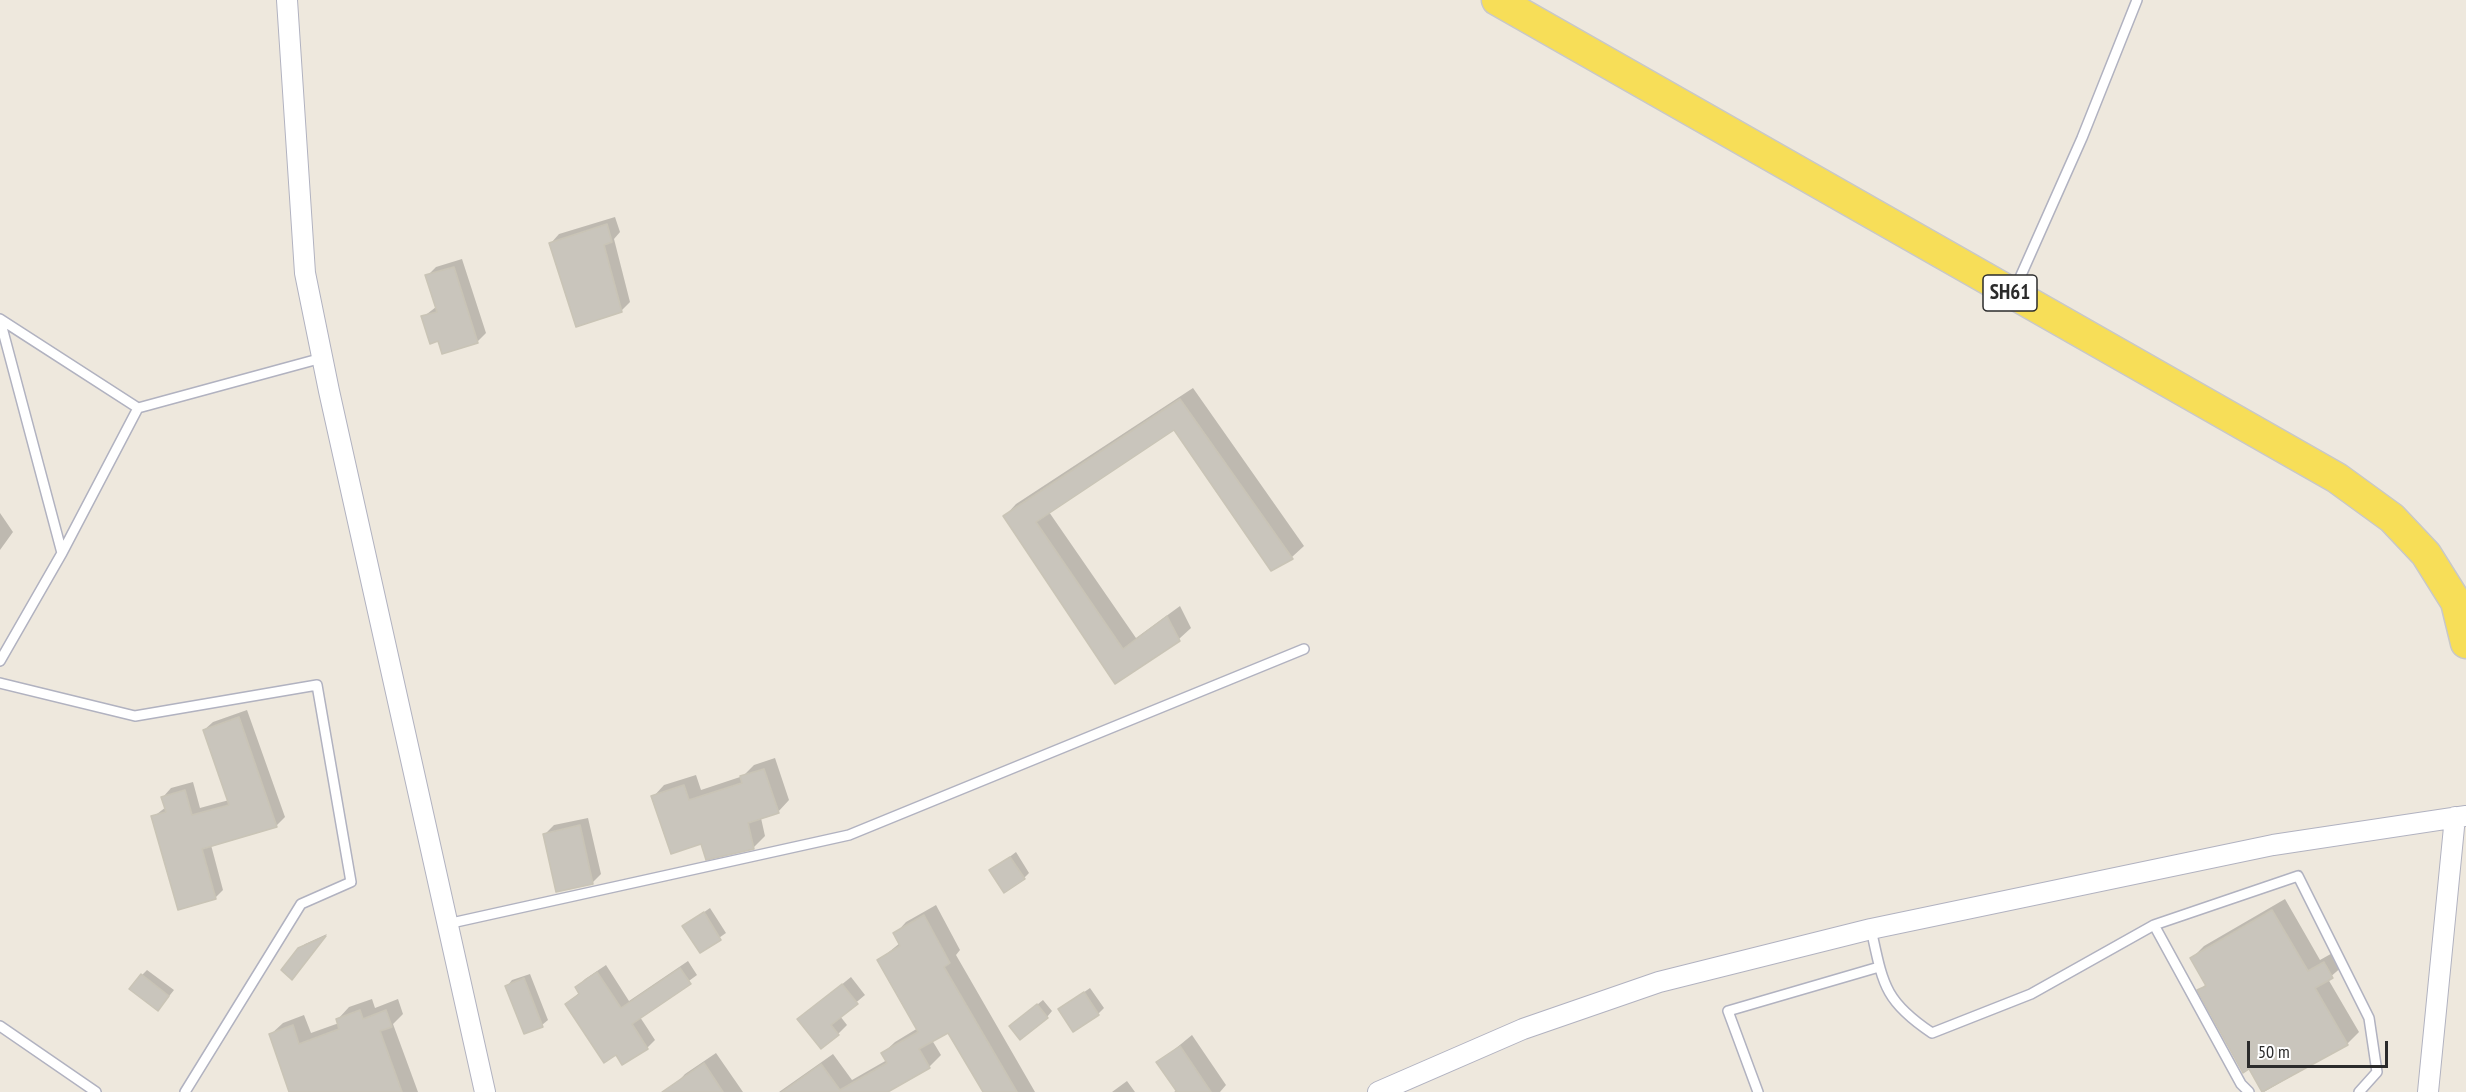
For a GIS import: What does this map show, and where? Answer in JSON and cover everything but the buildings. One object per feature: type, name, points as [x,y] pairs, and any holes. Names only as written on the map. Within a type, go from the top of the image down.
[{"type":"main road","name":"SH61","points":[[1497,0],[2337,478],[2392,518],[2426,554],[2461,602],[2466,643]]},
{"type":"street","points":[[287,0],[305,273],[485,1092]]},
{"type":"street","points":[[1378,1092],[1523,1029],[1659,982],[1871,929],[2273,845],[2461,817],[2428,1092]]},
{"type":"lane","points":[[2013,294],[2082,138],[2137,0]]},
{"type":"lane","points":[[0,319],[138,408]]},
{"type":"lane","points":[[0,319],[62,553]]},
{"type":"lane","points":[[0,661],[62,553],[138,408],[322,358]]},
{"type":"lane","points":[[447,924],[849,835],[1304,649]]},
{"type":"lane","points":[[0,682],[135,716],[316,685],[351,882],[301,904],[185,1092]]},
{"type":"lane","points":[[1871,929],[1882,983],[1905,1015],[1932,1033],[2031,994],[2154,925],[2298,876],[2369,1018],[2377,1072],[2359,1092]]},
{"type":"lane","points":[[2154,925],[2241,1084],[2249,1092]]},
{"type":"lane","points":[[1758,1092],[1728,1011],[1879,968]]},
{"type":"lane","points":[[0,1026],[96,1092]]}]
